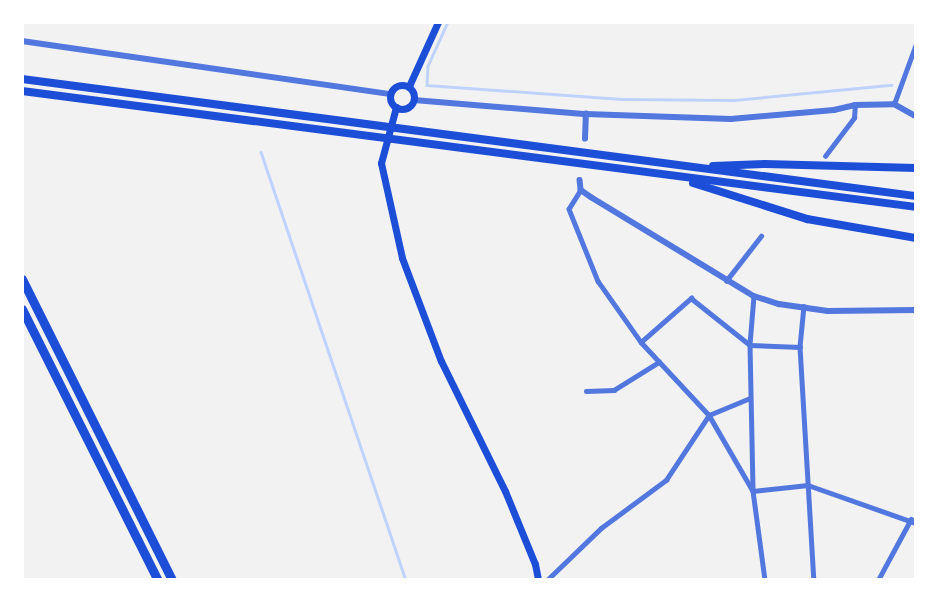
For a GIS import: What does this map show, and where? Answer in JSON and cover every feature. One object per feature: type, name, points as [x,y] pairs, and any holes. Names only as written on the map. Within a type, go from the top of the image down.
[{"type":"highway","points":[[22,79],[916,196]]},
{"type":"highway","points":[[22,91],[916,207]]},
{"type":"highway","points":[[693,167],[765,164],[916,168]]},
{"type":"highway","points":[[675,176],[807,219],[916,238]]},
{"type":"highway","points":[[22,279],[172,580]]},
{"type":"highway","points":[[22,309],[158,580]]},
{"type":"main road","points":[[396,108],[407,108],[414,100],[409,86],[438,22]]},
{"type":"main road","points":[[409,86],[398,86],[390,94],[396,108],[380,163],[402,258],[441,361],[505,491],[535,564],[538,580]]},
{"type":"street","points":[[22,41],[390,94]]},
{"type":"street","points":[[894,104],[916,44]]},
{"type":"street","points":[[414,100],[586,114],[730,119],[834,110],[854,105],[894,104],[916,116]]},
{"type":"street","points":[[825,156],[854,118],[854,105]]},
{"type":"street","points":[[585,139],[586,114]]},
{"type":"street","points":[[580,180],[581,190],[569,209],[598,281],[641,342],[709,414],[753,491]]},
{"type":"street","points":[[581,190],[726,281],[754,296],[779,304],[804,306],[828,311],[916,310]]},
{"type":"street","points":[[726,281],[761,236]]},
{"type":"street","points":[[754,296],[750,345],[753,491],[765,580]]},
{"type":"street","points":[[641,342],[691,298],[750,345],[800,347]]},
{"type":"street","points":[[804,306],[800,347],[814,580]]},
{"type":"street","points":[[586,391],[614,390],[659,362]]},
{"type":"street","points":[[546,580],[601,528],[666,480],[709,414],[750,398]]},
{"type":"street","points":[[753,491],[808,485],[911,519],[916,523]]},
{"type":"street","points":[[878,580],[911,519]]},
{"type":"waterway","points":[[448,22],[428,66],[427,85],[621,99],[734,100],[891,85]]},
{"type":"waterway","points":[[261,152],[406,580]]}]
